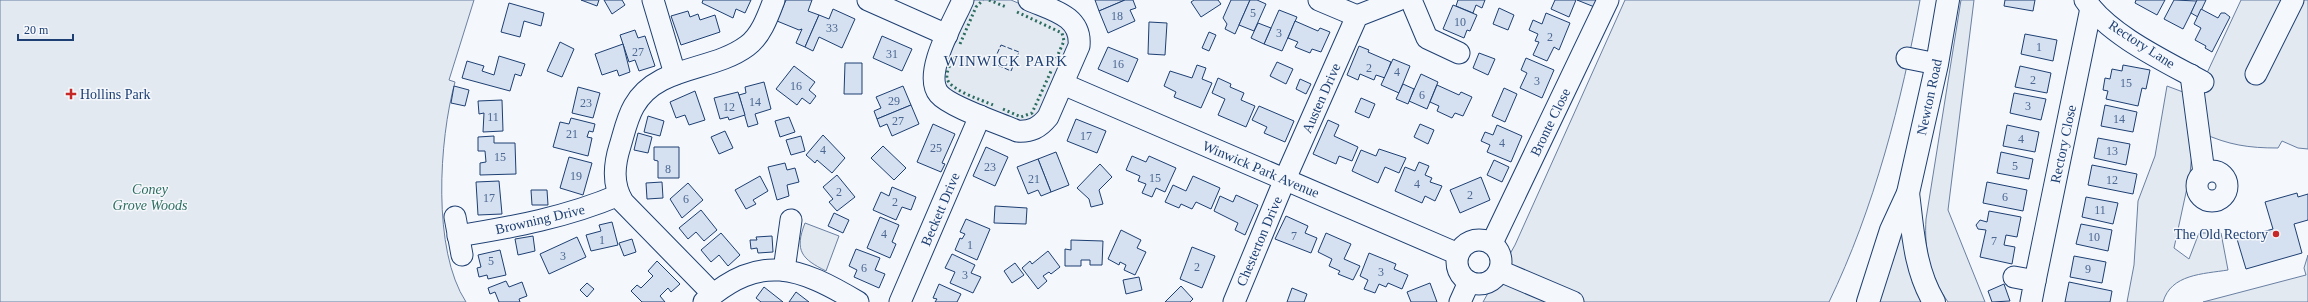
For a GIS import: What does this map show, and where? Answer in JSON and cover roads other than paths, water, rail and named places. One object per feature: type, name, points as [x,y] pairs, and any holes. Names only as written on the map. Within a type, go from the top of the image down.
[{"type":"main road","name":"Newton Road","points":[[1868,302],[1891,230],[1908,193],[1937,64],[1948,0]]},
{"type":"main road","name":"Newton Road","points":[[1908,193],[1917,262],[1926,288],[1934,302]]},
{"type":"street","points":[[653,0],[675,74]]},
{"type":"street","points":[[774,0],[764,24],[748,45],[736,54],[675,74],[653,84],[645,91],[633,106],[616,163],[615,184],[619,195],[628,207],[709,298],[742,276],[764,270],[784,270],[813,279],[858,302]]},
{"type":"street","points":[[868,0],[947,35]]},
{"type":"street","points":[[963,0],[947,35],[934,71],[935,87],[946,100],[980,116],[1016,130],[1034,129],[1048,117],[1079,46],[1079,30],[1069,18],[1030,0]]},
{"type":"street","points":[[1319,0],[1357,16],[1398,0]]},
{"type":"street","points":[[1411,0],[1428,38],[1460,53]]},
{"type":"street","name":"Bronte Close","points":[[1492,243],[1608,0]]},
{"type":"street","points":[[2256,74],[2293,0]]},
{"type":"street","name":"Rectory Lane","points":[[2088,4],[2122,34],[2197,79],[2204,173]]},
{"type":"street","name":"Rectory Close","points":[[2031,302],[2088,4]]},
{"type":"street","name":"Austen Drive","points":[[1285,179],[1357,16]]},
{"type":"street","points":[[1907,58],[1937,64]]},
{"type":"street","name":"Winwick Park Avenue","points":[[1063,84],[1458,254]]},
{"type":"street","name":"Beckett Drive","points":[[900,302],[980,116]]},
{"type":"street","name":"Chesterton Drive","points":[[1234,302],[1285,179]]},
{"type":"street","name":"Browning Drive","points":[[458,236],[536,223],[591,207],[619,195]]},
{"type":"street","points":[[784,270],[791,218]]},
{"type":"street","points":[[1479,239],[1492,243],[1500,252],[1502,265],[1500,271],[1491,282],[1483,284],[1469,282],[1460,273],[1457,267],[1458,254],[1466,243],[1479,239]]},
{"type":"street","points":[[1500,271],[1573,302]]},
{"type":"street","points":[[2014,277],[2035,280]]},
{"type":"street","points":[[1460,302],[1469,282]]},
{"type":"place","name":"Hollins Park","points":[[71,94]]},
{"type":"place","name":"The Old Rectory","points":[[2276,234]]},
{"type":"district","name":"WINWICK PARK","points":[[1006,61]]},
{"type":"park label","name":"Coney Grove Woods","points":[[150,198]]}]
